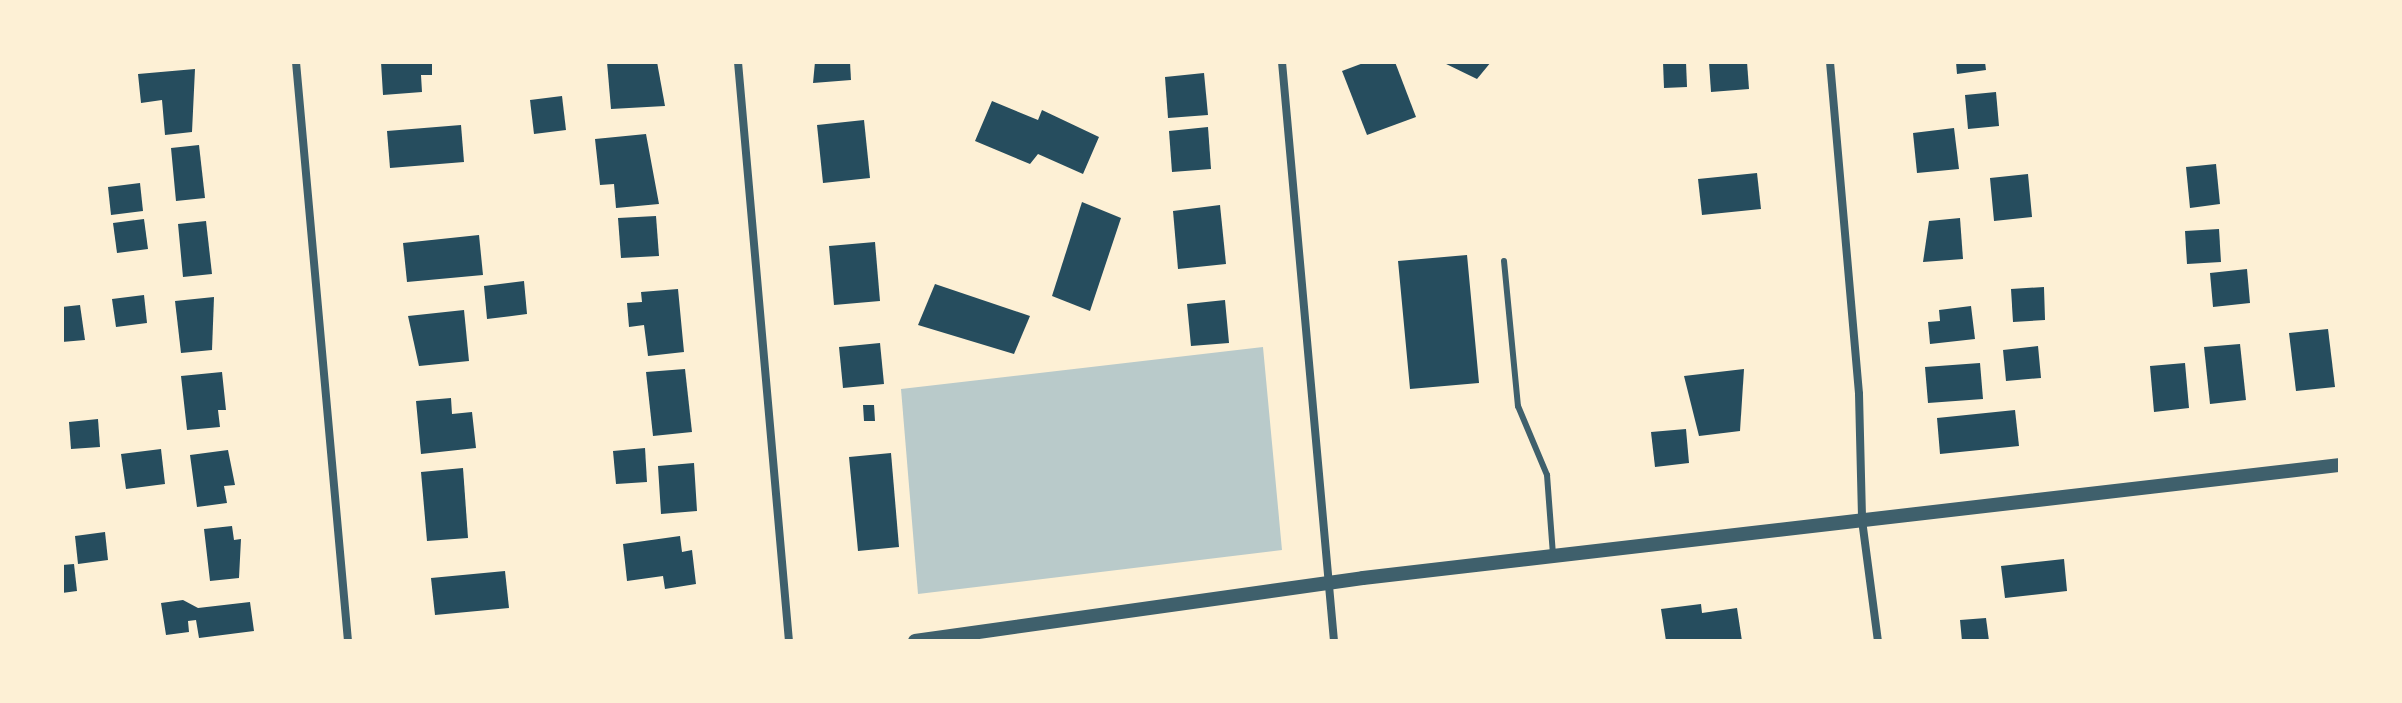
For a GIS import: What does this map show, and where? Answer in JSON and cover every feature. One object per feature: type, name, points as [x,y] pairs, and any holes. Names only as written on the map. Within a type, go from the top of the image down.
[{"type":"street","points":[[296,62],[348,641]]},
{"type":"street","points":[[738,62],[789,641]]},
{"type":"street","points":[[1282,62],[1334,641]]},
{"type":"street","points":[[1830,62],[1859,394],[1862,520],[1878,641]]},
{"type":"street","points":[[915,641],[1553,555],[2340,465]]},
{"type":"lane","points":[[1504,261],[1518,406],[1547,475],[1553,555]]},
{"type":"shaded area","points":[[1263,347],[1282,550],[918,594],[901,389]]},
{"type":"building","points":[[381,62],[432,62],[432,75],[421,75],[422,92],[383,95]]},
{"type":"building","points":[[607,62],[657,62],[665,106],[611,109]]},
{"type":"building","points":[[815,62],[850,62],[851,80],[813,83]]},
{"type":"building","points":[[1366,62],[1395,62],[1416,117],[1367,135],[1342,71]]},
{"type":"building","points":[[1442,62],[1491,62],[1477,79]]},
{"type":"building","points":[[1663,62],[1686,62],[1687,87],[1664,88]]},
{"type":"building","points":[[1709,62],[1747,62],[1749,89],[1711,92]]},
{"type":"building","points":[[1956,62],[1985,62],[1986,70],[1957,74]]},
{"type":"building","points":[[195,69],[192,132],[165,135],[162,100],[141,103],[138,74]]},
{"type":"building","points":[[1204,73],[1208,115],[1168,118],[1165,77]]},
{"type":"building","points":[[1996,92],[1999,126],[1968,129],[1965,95]]},
{"type":"building","points":[[562,96],[566,130],[534,134],[530,100]]},
{"type":"building","points":[[992,101],[1038,120],[1042,110],[1099,137],[1083,174],[1038,154],[1030,164],[975,141]]},
{"type":"building","points":[[864,120],[870,178],[823,183],[817,125]]},
{"type":"building","points":[[461,125],[464,162],[390,168],[387,131]]},
{"type":"building","points":[[1208,127],[1211,169],[1172,172],[1169,131]]},
{"type":"building","points":[[1954,128],[1959,169],[1917,173],[1913,133]]},
{"type":"building","points":[[646,134],[659,204],[616,208],[614,184],[600,185],[595,139]]},
{"type":"building","points":[[199,145],[205,198],[176,201],[171,148]]},
{"type":"building","points":[[2216,164],[2220,204],[2190,208],[2186,167]]},
{"type":"building","points":[[1757,173],[1761,209],[1702,215],[1698,179]]},
{"type":"building","points":[[2028,174],[2032,217],[1994,221],[1990,178]]},
{"type":"building","points":[[140,183],[143,211],[111,215],[108,187]]},
{"type":"building","points":[[1082,202],[1121,218],[1090,311],[1052,296]]},
{"type":"building","points":[[1220,205],[1226,264],[1178,269],[1173,211]]},
{"type":"building","points":[[656,216],[659,256],[621,258],[618,218]]},
{"type":"building","points":[[1960,218],[1963,259],[1923,262],[1929,221]]},
{"type":"building","points":[[144,219],[148,249],[117,253],[113,223]]},
{"type":"building","points":[[206,221],[212,274],[183,277],[178,224]]},
{"type":"building","points":[[2219,229],[2221,262],[2187,264],[2185,231]]},
{"type":"building","points":[[479,235],[483,275],[407,282],[403,243]]},
{"type":"building","points":[[875,242],[880,301],[834,305],[829,246]]},
{"type":"building","points":[[1467,255],[1479,383],[1410,389],[1398,261]]},
{"type":"building","points":[[2247,269],[2250,303],[2213,307],[2210,273]]},
{"type":"building","points":[[524,281],[527,314],[487,319],[484,286]]},
{"type":"building","points":[[935,284],[1030,316],[1014,354],[918,325]]},
{"type":"building","points":[[2044,287],[2045,320],[2013,322],[2011,289]]},
{"type":"building","points":[[678,289],[684,352],[648,356],[644,325],[629,327],[627,303],[642,302],[641,292]]},
{"type":"building","points":[[144,295],[147,323],[116,327],[112,299]]},
{"type":"building","points":[[214,297],[212,350],[181,353],[175,301]]},
{"type":"building","points":[[1225,300],[1229,343],[1191,346],[1187,304]]},
{"type":"building","points":[[80,305],[85,340],[62,342],[62,307]]},
{"type":"building","points":[[1971,306],[1975,339],[1930,344],[1928,322],[1940,321],[1939,310]]},
{"type":"building","points":[[464,310],[469,361],[419,366],[408,316]]},
{"type":"building","points":[[2328,329],[2335,387],[2296,391],[2289,333]]},
{"type":"building","points":[[880,343],[884,384],[843,388],[839,347]]},
{"type":"building","points":[[2240,344],[2246,400],[2210,404],[2204,347]]},
{"type":"building","points":[[2038,346],[2041,378],[2006,381],[2003,350]]},
{"type":"building","points":[[1980,363],[1983,399],[1928,403],[1925,367]]},
{"type":"building","points":[[2185,363],[2189,408],[2154,412],[2150,366]]},
{"type":"building","points":[[685,369],[692,432],[653,436],[646,372]]},
{"type":"building","points":[[1744,369],[1740,431],[1699,436],[1684,376]]},
{"type":"building","points":[[222,372],[226,410],[218,410],[220,427],[187,430],[181,376]]},
{"type":"building","points":[[451,398],[452,414],[472,412],[476,448],[421,454],[416,401]]},
{"type":"building","points":[[863,405],[874,405],[875,421],[864,421]]},
{"type":"building","points":[[2015,410],[2019,446],[1940,454],[1937,418]]},
{"type":"building","points":[[98,419],[100,447],[71,449],[69,422]]},
{"type":"building","points":[[1686,429],[1689,463],[1655,467],[1651,432]]},
{"type":"building","points":[[645,448],[647,482],[616,484],[613,451]]},
{"type":"building","points":[[161,449],[165,484],[126,489],[121,454]]},
{"type":"building","points":[[228,450],[235,485],[224,486],[227,503],[197,507],[190,455]]},
{"type":"building","points":[[891,453],[899,547],[858,551],[849,457]]},
{"type":"building","points":[[694,463],[697,511],[661,514],[658,466]]},
{"type":"building","points":[[463,468],[468,538],[427,541],[421,472]]},
{"type":"building","points":[[232,526],[234,540],[241,539],[239,578],[210,581],[204,529]]},
{"type":"building","points":[[105,532],[108,560],[78,564],[75,536]]},
{"type":"building","points":[[680,536],[682,552],[692,550],[696,584],[665,589],[663,576],[627,581],[623,544]]},
{"type":"building","points":[[2064,559],[2067,591],[2005,598],[2001,566]]},
{"type":"building","points":[[74,564],[77,591],[62,593],[62,565]]},
{"type":"building","points":[[505,571],[509,608],[435,615],[431,578]]},
{"type":"building","points":[[183,600],[198,608],[250,602],[254,631],[199,638],[196,620],[188,621],[189,632],[166,635],[161,603]]},
{"type":"building","points":[[1701,604],[1702,613],[1737,608],[1742,641],[1666,641],[1661,609]]},
{"type":"building","points":[[1986,618],[1989,641],[1962,641],[1960,620]]}]
